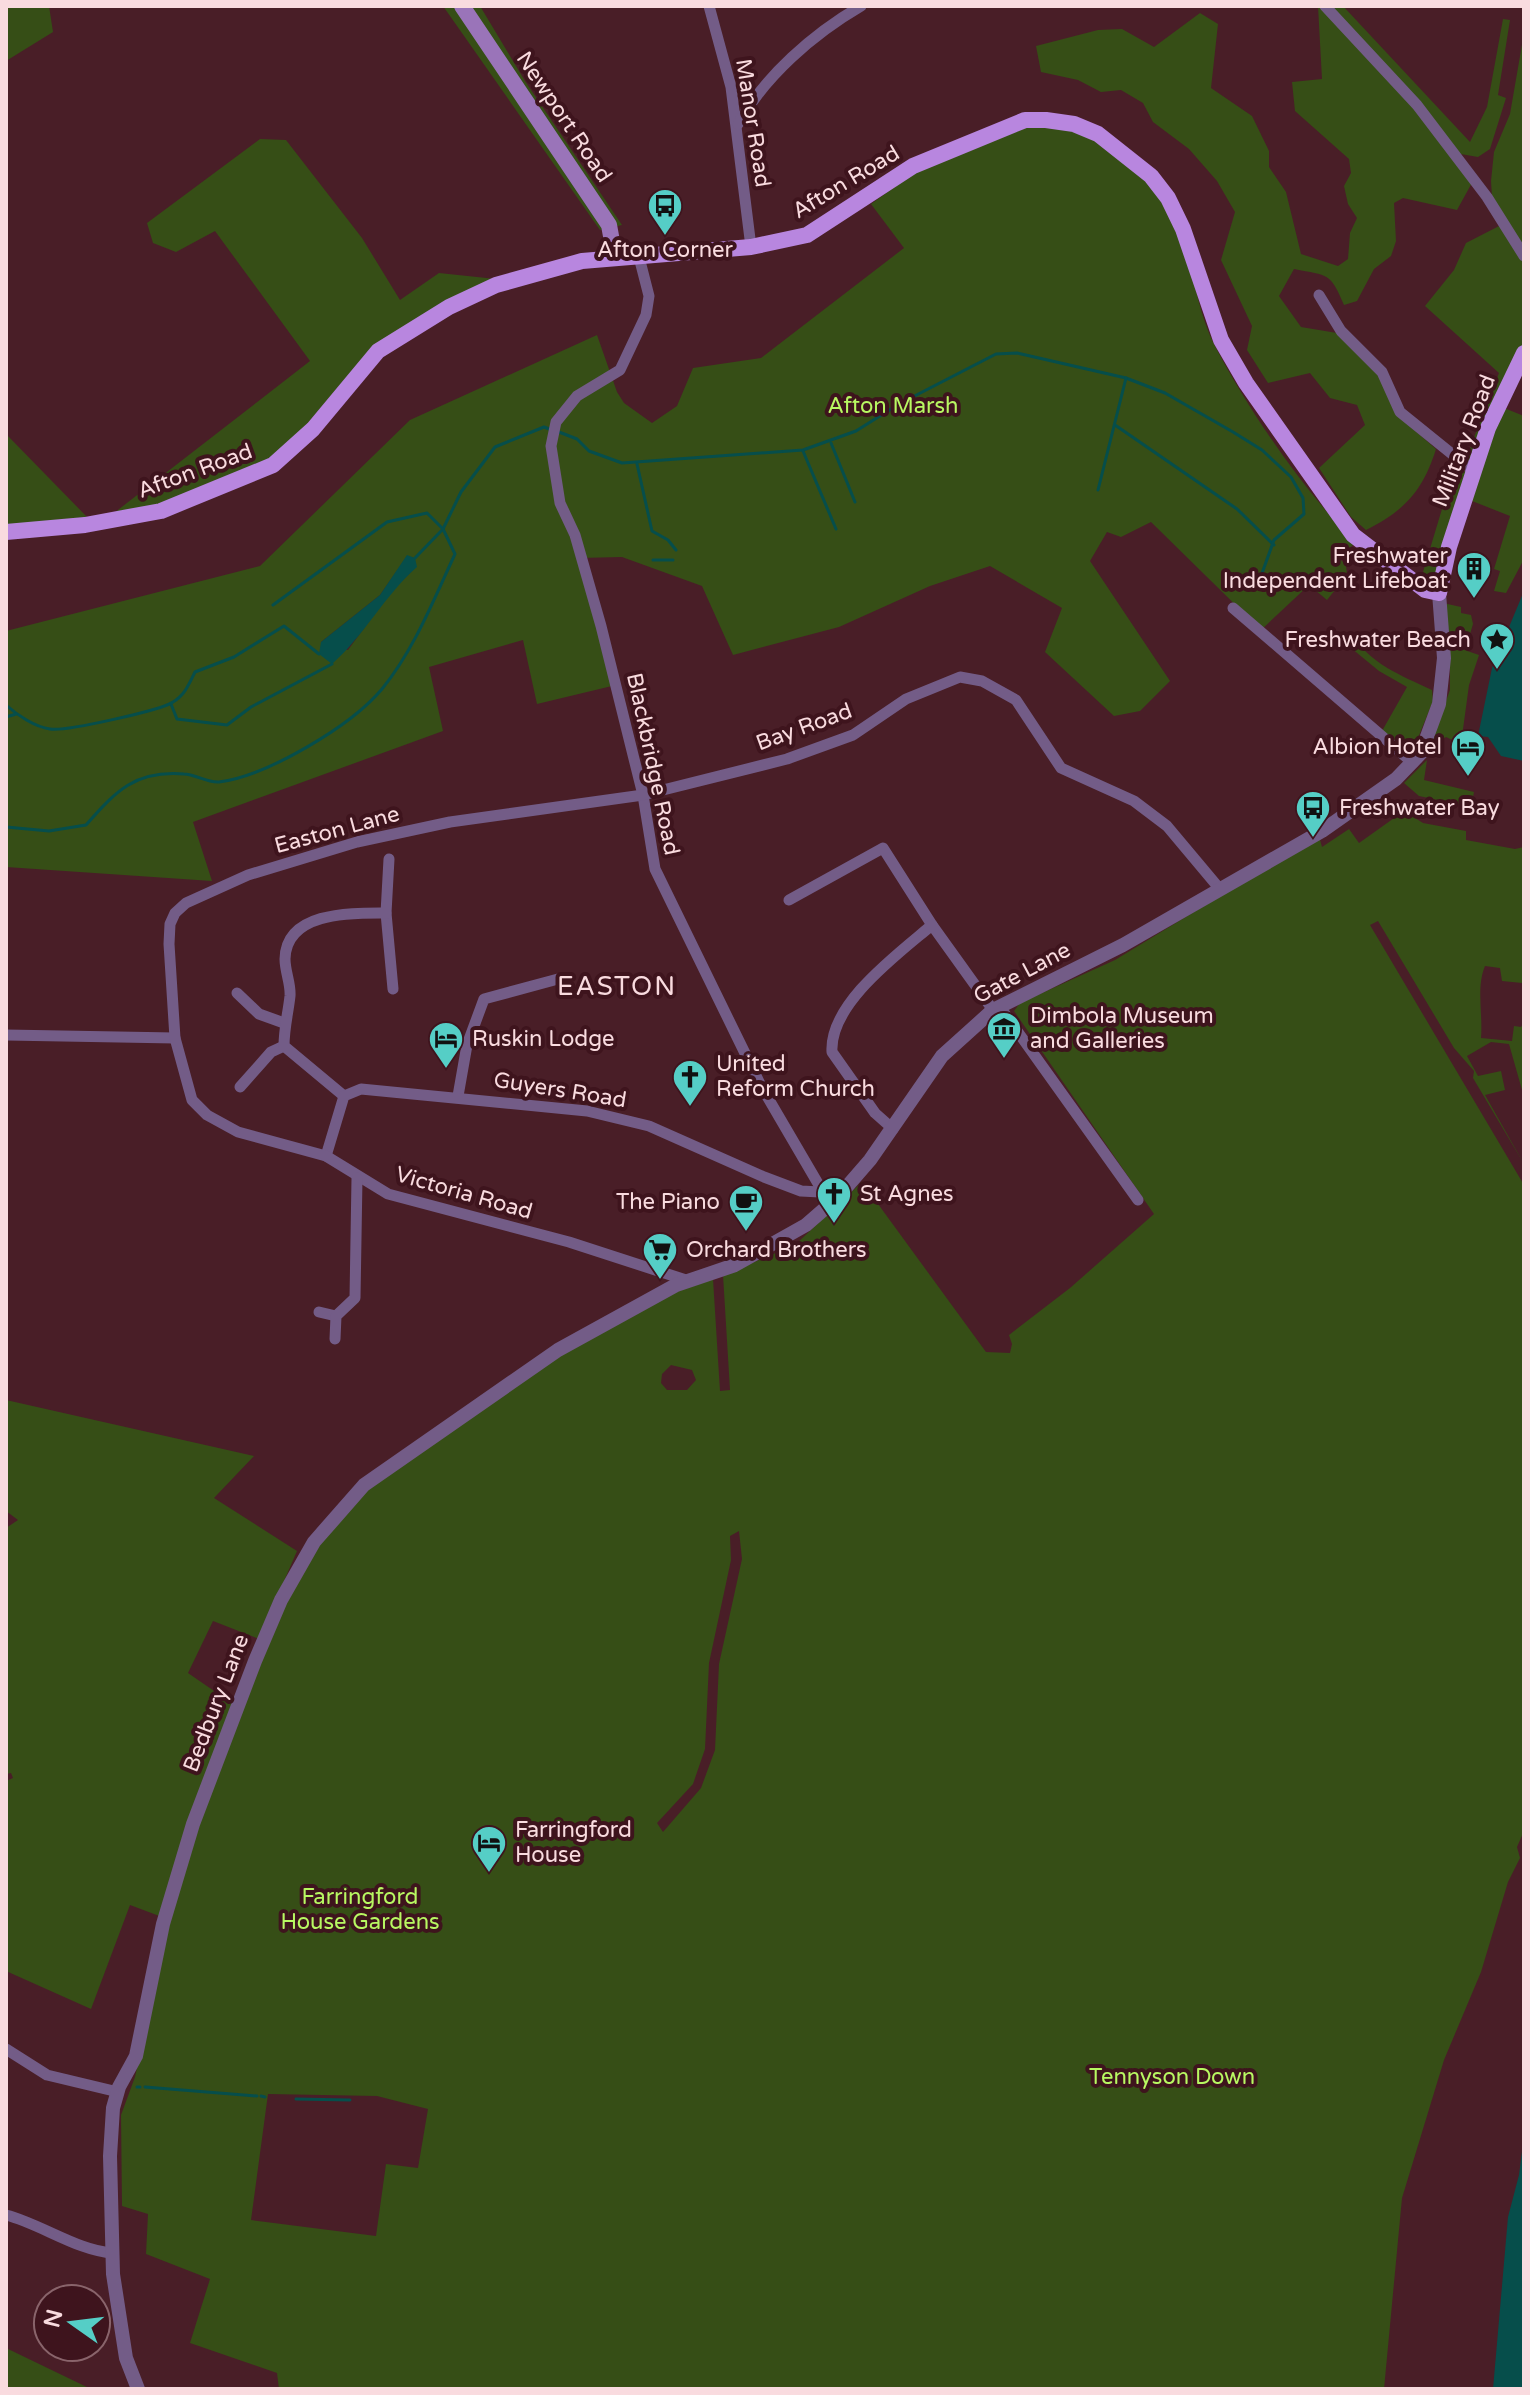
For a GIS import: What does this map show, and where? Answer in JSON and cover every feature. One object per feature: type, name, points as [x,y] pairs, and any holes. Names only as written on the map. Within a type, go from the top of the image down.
[{"type":"main road","name":"Newport Road","points":[[462,6],[609,225],[615,258]]},
{"type":"main road","name":"Afton Road","points":[[6,532],[85,525],[161,511],[273,465],[313,429],[378,351],[449,307],[496,285],[544,270],[615,258],[751,247],[807,235],[913,166],[1025,120],[1074,124],[1098,134],[1151,176],[1168,198],[1183,229],[1221,340],[1343,523],[1361,542],[1419,586],[1439,593]]},
{"type":"main road","name":"Military Road","points":[[1439,593],[1473,471],[1502,395],[1524,353]]},
{"type":"street","name":"Manor Road","points":[[709,6],[731,87],[751,247]]},
{"type":"street","points":[[737,125],[752,99],[822,29],[861,6]]},
{"type":"street","points":[[1325,6],[1417,105],[1487,197],[1524,256]]},
{"type":"street","points":[[731,87],[752,99]]},
{"type":"street","name":"Blackbridge Road","points":[[639,257],[649,296],[646,315],[620,370],[577,396],[556,422],[552,442],[560,503],[585,568],[643,795],[655,869],[720,1009],[820,1192],[830,1204]]},
{"type":"street","points":[[1319,295],[1341,331],[1382,372],[1400,412],[1473,471]]},
{"type":"street","name":"Gate Lane","points":[[686,1280],[735,1265],[774,1246],[830,1204],[893,1129],[916,1089],[942,1056],[996,1008],[1123,945],[1349,814],[1413,763],[1424,748],[1439,704],[1443,681],[1439,593]]},
{"type":"street","points":[[1233,608],[1413,763]]},
{"type":"street","name":"Bay Road","points":[[643,795],[787,759],[853,735],[906,699],[960,677],[982,681],[1016,700],[1061,768],[1134,801],[1167,826],[1219,888]]},
{"type":"street","name":"Easton Lane","points":[[175,1038],[170,924],[186,903],[248,875],[357,842],[450,822],[643,795]]},
{"type":"street","points":[[789,900],[883,848],[932,925],[1138,1200]]},
{"type":"street","points":[[389,859],[386,913],[393,989]]},
{"type":"street","points":[[284,1046],[284,1023],[290,994],[285,959],[289,939],[303,925],[319,920],[351,913],[386,913]]},
{"type":"street","points":[[893,1129],[875,1113],[832,1052],[831,1041],[855,997],[876,973],[932,925]]},
{"type":"street","points":[[458,1096],[467,1045],[484,999],[558,979]]},
{"type":"street","points":[[237,993],[259,1014],[284,1023]]},
{"type":"street","points":[[6,1035],[175,1038]]},
{"type":"street","name":"Victoria Road","points":[[175,1038],[192,1100],[207,1115],[238,1132],[326,1156],[357,1178],[388,1194],[569,1242],[686,1280]]},
{"type":"street","points":[[240,1087],[271,1052],[284,1046]]},
{"type":"street","points":[[284,1046],[344,1096],[326,1156]]},
{"type":"street","name":"Guyers Road","points":[[344,1096],[361,1089],[458,1096],[587,1111],[649,1126],[764,1177],[801,1191],[820,1192]]},
{"type":"street","points":[[335,1339],[336,1316],[355,1298],[357,1178]]},
{"type":"street","name":"Bedbury Lane","points":[[138,2389],[129,2371],[121,2334],[113,2253],[110,2156],[118,2092],[136,2056],[174,1883],[211,1774],[281,1600],[314,1542],[364,1485],[558,1350],[686,1280]]},
{"type":"street","points":[[319,1312],[336,1316]]},
{"type":"street","points":[[6,2049],[47,2075],[118,2092]]},
{"type":"street","points":[[6,2215],[55,2231],[90,2250],[113,2253]]},
{"type":"green space","points":[[6,6],[49,6],[53,32],[6,61]]},
{"type":"green space","points":[[443,6],[480,6],[525,81],[622,225],[600,230]]},
{"type":"green space","points":[[1318,6],[1343,6],[1470,142],[1487,107],[1503,19],[1510,20],[1498,95],[1506,98],[1490,149],[1478,157],[1449,152],[1473,181],[1457,210],[1403,198],[1394,203],[1396,241],[1391,256],[1374,269],[1357,301],[1344,305],[1327,277],[1294,269],[1279,296],[1301,327],[1337,333],[1378,375],[1397,415],[1436,449],[1425,477],[1410,498],[1391,515],[1366,530],[1351,517],[1319,468],[1365,425],[1357,405],[1330,398],[1310,373],[1268,383],[1247,350],[1252,326],[1221,260],[1235,212],[1217,181],[1189,149],[1153,122],[1143,103],[1121,90],[1101,92],[1078,80],[1041,72],[1036,46],[1098,30],[1122,29],[1154,47],[1200,13],[1218,24],[1211,88],[1252,116],[1269,151],[1269,167],[1286,192],[1301,254],[1338,266],[1348,259],[1350,233],[1357,218],[1348,204],[1344,186],[1351,173],[1349,159],[1295,111],[1292,82],[1322,79]]},
{"type":"green space","points":[[1524,33],[1524,248],[1492,197],[1491,181],[1494,152],[1510,114]]},
{"type":"green space","name":"Afton Marsh","points":[[1046,126],[1092,139],[1143,178],[1164,203],[1184,244],[1209,332],[1229,371],[1297,474],[1355,543],[1339,558],[1346,565],[1347,575],[1327,600],[1309,585],[1261,630],[1151,522],[1121,537],[1107,532],[1090,561],[1170,681],[1140,711],[1114,716],[1045,652],[1062,608],[990,566],[930,586],[839,627],[733,655],[702,586],[622,557],[579,558],[612,686],[537,704],[523,640],[429,667],[443,731],[193,822],[212,881],[6,867],[6,631],[260,566],[410,420],[597,335],[617,392],[624,403],[652,423],[677,406],[693,368],[761,358],[904,248],[871,204],[917,171],[1025,128]],"holes":[[[407,556],[416,567],[389,594],[348,650],[321,642],[380,595]]]},
{"type":"green space","points":[[260,139],[286,140],[362,238],[400,300],[439,273],[496,279],[373,346],[307,424],[268,461],[161,506],[114,513],[310,361],[215,231],[176,252],[153,243],[147,223]]},
{"type":"green space","points":[[1503,224],[1524,263],[1524,346],[1460,498],[1434,579],[1423,572],[1458,456],[1466,458],[1499,373],[1425,306],[1454,270],[1466,243]]},
{"type":"green space","points":[[1499,406],[1524,416],[1524,559],[1506,593],[1494,591],[1500,571],[1494,569],[1510,516],[1467,499]]},
{"type":"green space","points":[[6,434],[87,517],[6,525]]},
{"type":"green space","points":[[1443,603],[1461,607],[1461,613],[1471,615],[1473,624],[1467,644],[1450,637]]},
{"type":"green space","points":[[1351,634],[1377,661],[1432,690],[1433,701],[1411,755],[1382,731],[1407,687],[1379,671],[1345,643]]},
{"type":"green space","points":[[1450,645],[1479,655],[1469,685],[1461,744],[1446,737],[1435,744],[1432,739],[1450,690]]},
{"type":"green space","points":[[1427,760],[1424,780],[1474,792],[1471,807],[1419,796],[1404,783]]},
{"type":"green space","points":[[1404,811],[1423,823],[1466,831],[1466,840],[1515,849],[1524,847],[1524,979],[1522,983],[1502,981],[1500,968],[1485,966],[1480,992],[1481,1038],[1512,1041],[1514,1026],[1521,1027],[1524,1022],[1524,1097],[1509,1044],[1491,1042],[1467,1056],[1478,1076],[1501,1071],[1505,1090],[1485,1095],[1524,1164],[1473,1078],[1474,1071],[1454,1048],[1378,921],[1370,925],[1524,1185],[1524,1831],[1517,1847],[1520,1858],[1508,1882],[1481,1972],[1444,2060],[1402,2198],[1384,2389],[279,2389],[277,2373],[190,2343],[210,2279],[146,2254],[148,2214],[122,2206],[121,2115],[135,2077],[177,1885],[261,1655],[315,1544],[367,1487],[563,1350],[688,1283],[713,1279],[720,1391],[730,1390],[723,1275],[795,1245],[862,1182],[986,1352],[1010,1353],[1012,1344],[1009,1335],[1070,1288],[1154,1214],[1014,1011],[1020,1003],[1115,960],[1319,836],[1322,847],[1349,829],[1359,843]],"holes":[[[671,1365],[692,1370],[696,1380],[687,1390],[667,1390],[661,1383],[662,1374]],[[739,1531],[742,1559],[719,1664],[715,1750],[701,1788],[663,1832],[657,1823],[693,1784],[705,1749],[709,1663],[731,1560],[730,1536]],[[268,2094],[377,2096],[428,2109],[418,2168],[386,2164],[376,2236],[251,2220]]]},
{"type":"green space","points":[[6,1400],[254,1456],[214,1498],[297,1551],[259,1639],[213,1621],[188,1673],[233,1704],[162,1917],[130,1905],[91,2009],[6,1971],[6,1781],[13,1778],[11,1773],[6,1774],[6,1528],[18,1520],[6,1511]]},
{"type":"green space","points":[[6,2348],[91,2389],[6,2389]]},
{"type":"water","points":[[407,555],[415,558],[417,567],[394,590],[354,641],[332,664],[319,654],[321,642],[380,595]]},
{"type":"water","points":[[1524,591],[1524,761],[1501,756],[1488,737],[1478,736],[1492,668]]},
{"type":"water","points":[[1524,2136],[1524,2389],[1493,2389],[1508,2217],[1519,2175]]},
{"type":"waterway","points":[[559,432],[577,439],[589,451],[622,463],[803,450],[856,431],[899,404],[996,354],[1017,353],[1126,378],[1165,393],[1262,450],[1291,477],[1303,498],[1304,514],[1274,540],[1261,576],[1243,587]]},
{"type":"waterway","points":[[1098,490],[1126,378]]},
{"type":"waterway","points":[[1115,425],[1237,509],[1274,545]]},
{"type":"waterway","points":[[415,558],[443,529],[461,492],[495,447],[544,427],[552,430]]},
{"type":"waterway","points":[[831,443],[855,502]]},
{"type":"waterway","points":[[803,451],[836,529]]},
{"type":"waterway","points":[[637,464],[652,531],[668,540],[676,550]]},
{"type":"waterway","points":[[6,827],[49,831],[86,825],[117,793],[139,779],[184,774],[219,782],[260,770],[307,747],[350,718],[382,689],[414,641],[455,554],[443,529],[427,513],[387,522],[273,605]]},
{"type":"waterway","points":[[653,560],[673,560]]},
{"type":"waterway","points":[[6,705],[26,720],[50,729],[92,724],[151,710],[177,699],[195,672],[234,657],[284,626],[319,654]]},
{"type":"waterway","points":[[171,704],[177,719],[227,725],[251,707],[332,664]]},
{"type":"waterway","points":[[6,717],[16,714]]},
{"type":"waterway","points":[[145,2087],[257,2096]]},
{"type":"waterway","points":[[261,2096],[265,2097]]},
{"type":"waterway","points":[[296,2099],[350,2100]]},
{"type":"place","name":"Afton Corner","points":[[665,237]]},
{"type":"place","name":"Freshwater Independent Lifeboat","points":[[1474,600]]},
{"type":"place","name":"Freshwater Beach","points":[[1497,671]]},
{"type":"place","name":"Albion Hotel","points":[[1468,778]]},
{"type":"place","name":"Freshwater Bay","points":[[1313,839]]},
{"type":"place","name":"Dimbola Museum and Galleries","points":[[1004,1060]]},
{"type":"place","name":"Ruskin Lodge","points":[[446,1070]]},
{"type":"place","name":"United Reform Church","points":[[690,1108]]},
{"type":"place","name":"St Agnes","points":[[834,1225]]},
{"type":"place","name":"The Piano","points":[[746,1233]]},
{"type":"place","name":"Orchard Brothers","points":[[660,1281]]},
{"type":"place","name":"Farringford House","points":[[489,1874]]},
{"type":"district","name":"EASTON","points":[[617,986]]},
{"type":"park label","name":"Farringford House Gardens","points":[[360,1910]]},
{"type":"park label","name":"Tennyson Down","points":[[1172,2077]]}]
